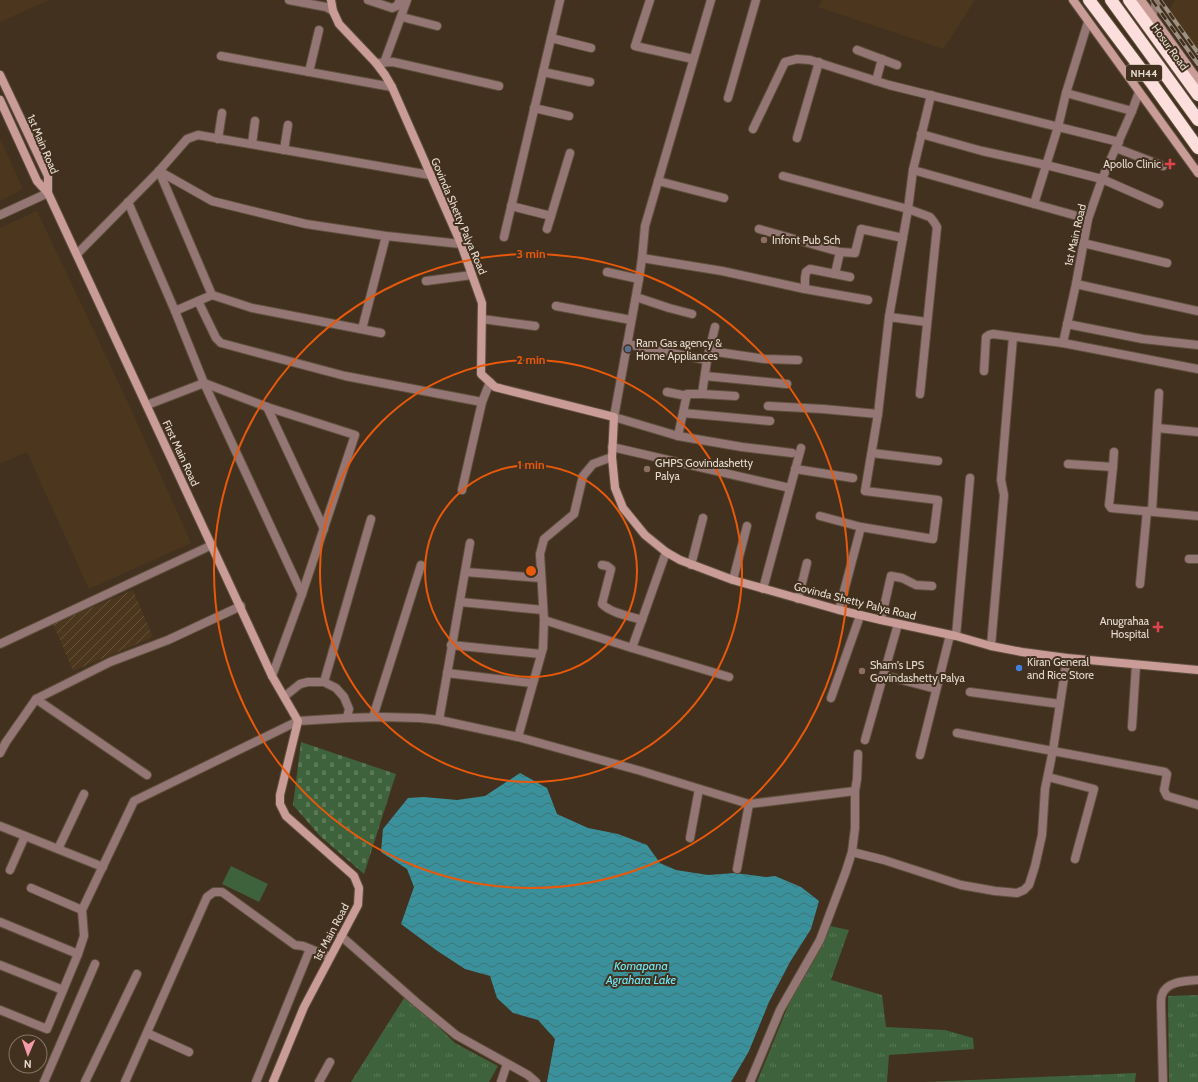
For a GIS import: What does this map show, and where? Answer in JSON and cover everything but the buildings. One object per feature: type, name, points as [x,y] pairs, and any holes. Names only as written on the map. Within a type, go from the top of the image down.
[{"type":"highway","name":"NH44","points":[[1088,0],[1153,85],[1198,148]]},
{"type":"highway","points":[[1098,0],[1198,138]]},
{"type":"highway","points":[[1111,0],[1198,120]]},
{"type":"highway","name":"Hosur Road","points":[[1120,0],[1198,109]]},
{"type":"highway","points":[[1129,0],[1198,96]]},
{"type":"street","points":[[289,0],[326,7],[333,10]]},
{"type":"street","name":"Govinda Shetty Palya Road","points":[[331,0],[333,10],[339,24],[376,63],[392,87],[461,244],[482,303],[481,374],[490,382]]},
{"type":"street","points":[[368,0],[392,8],[398,6],[400,0]]},
{"type":"street","points":[[384,62],[402,17],[407,0]]},
{"type":"street","points":[[504,237],[560,0]]},
{"type":"street","points":[[650,0],[635,46],[693,59]]},
{"type":"street","name":"Govinda Shetty Palya Road","points":[[710,0],[645,226],[639,279],[614,417],[612,447],[614,488],[623,508],[645,535],[666,552],[680,560],[733,580],[798,599],[860,616],[1022,652],[1067,658],[1198,670]]},
{"type":"street","points":[[728,98],[756,0]]},
{"type":"street","points":[[1073,0],[1198,173]]},
{"type":"street","points":[[1140,0],[1198,80]]},
{"type":"street","points":[[1152,16],[1157,0]]},
{"type":"street","points":[[402,17],[437,26]]},
{"type":"street","points":[[1034,204],[1088,22]]},
{"type":"street","points":[[309,72],[319,30]]},
{"type":"street","points":[[550,38],[591,48]]},
{"type":"street","points":[[857,50],[897,65]]},
{"type":"street","points":[[222,56],[392,87]]},
{"type":"street","points":[[753,129],[785,62],[797,59],[810,60],[889,85],[1058,127],[1118,145],[1163,166]]},
{"type":"street","points":[[876,81],[882,59]]},
{"type":"street","points":[[376,63],[393,62],[499,86]]},
{"type":"street","points":[[797,138],[819,62]]},
{"type":"street","points":[[543,72],[590,82]]},
{"type":"street","name":"1st Main Road","points":[[0,75],[48,176],[48,193]]},
{"type":"street","name":"1st Main Road","points":[[1063,343],[1088,219],[1102,179],[1118,145],[1139,92]]},
{"type":"street","points":[[1066,94],[1132,111]]},
{"type":"street","points":[[820,516],[861,527],[933,539],[938,500],[865,491],[878,414],[889,317],[908,209],[913,170],[931,95]]},
{"type":"street","name":"1st Main Road","points":[[0,100],[37,181],[48,193]]},
{"type":"street","points":[[534,108],[569,116]]},
{"type":"street","points":[[218,139],[222,113]]},
{"type":"street","points":[[252,144],[255,121]]},
{"type":"street","points":[[284,150],[288,125]]},
{"type":"street","points":[[921,134],[1102,179],[1159,204]]},
{"type":"street","points":[[77,254],[159,171],[187,139],[198,135],[430,175]]},
{"type":"street","points":[[547,229],[570,152]]},
{"type":"street","points":[[913,170],[1088,219]]},
{"type":"street","points":[[159,171],[212,201],[306,224],[386,236],[461,244]]},
{"type":"street","points":[[159,171],[212,295]]},
{"type":"street","points":[[783,176],[908,209],[930,217],[934,222],[937,227],[920,394]]},
{"type":"street","points":[[658,181],[724,198]]},
{"type":"street","points":[[0,215],[48,193]]},
{"type":"street","name":"First Main Road","points":[[48,193],[241,606],[272,676],[298,720]]},
{"type":"street","points":[[128,202],[204,383],[302,594]]},
{"type":"street","points":[[511,206],[551,216]]},
{"type":"street","points":[[759,230],[840,252],[855,253],[861,228],[903,238]]},
{"type":"street","points":[[362,330],[386,236]]},
{"type":"street","points":[[1083,243],[1167,263]]},
{"type":"street","points":[[836,274],[840,252]]},
{"type":"street","points":[[642,258],[722,271],[805,289],[868,300]]},
{"type":"street","points":[[805,289],[806,272],[810,269],[850,277]]},
{"type":"street","points":[[607,272],[639,279]]},
{"type":"street","points":[[426,281],[472,275]]},
{"type":"street","points":[[1076,284],[1198,311]]},
{"type":"street","points":[[175,311],[212,295],[252,308],[381,333]]},
{"type":"street","points":[[636,297],[692,314]]},
{"type":"street","points":[[198,301],[216,338],[221,343],[345,376],[482,402]]},
{"type":"street","points":[[556,306],[631,320]]},
{"type":"street","points":[[889,317],[927,322]]},
{"type":"street","points":[[482,319],[535,326]]},
{"type":"street","points":[[1067,324],[1143,339],[1198,345]]},
{"type":"street","points":[[702,394],[707,360],[715,327]]},
{"type":"street","points":[[984,371],[986,337],[993,334],[1063,343],[1198,369]]},
{"type":"street","points":[[992,646],[1004,495],[1001,480],[1013,337]]},
{"type":"street","points":[[627,344],[707,360]]},
{"type":"street","points":[[710,350],[765,359],[798,360]]},
{"type":"street","points":[[705,376],[786,384]]},
{"type":"street","points":[[462,490],[482,402],[490,382],[495,387],[614,417],[678,436],[742,447],[792,453]]},
{"type":"street","points":[[147,405],[204,383],[266,407],[354,435],[302,594],[272,676]]},
{"type":"street","points":[[667,392],[687,396],[687,394],[702,394],[735,396]]},
{"type":"street","points":[[1140,584],[1150,511],[1159,393]]},
{"type":"street","points":[[678,436],[687,396]]},
{"type":"street","points":[[768,406],[878,414]]},
{"type":"street","points":[[266,407],[324,529]]},
{"type":"street","points":[[683,413],[770,421]]},
{"type":"street","points":[[1157,428],[1198,432]]},
{"type":"street","points":[[612,447],[790,488]]},
{"type":"street","points":[[764,589],[801,448]]},
{"type":"street","points":[[1114,452],[1110,507],[1198,516]]},
{"type":"street","points":[[872,453],[938,461]]},
{"type":"street","points":[[518,737],[544,642],[540,554],[544,539],[574,514],[583,476],[592,464],[612,457]]},
{"type":"street","points":[[1068,464],[1113,467]]},
{"type":"street","points":[[795,469],[853,478]]},
{"type":"street","points":[[920,755],[936,689],[953,636],[970,478]]},
{"type":"street","points":[[691,565],[703,518]]},
{"type":"street","points":[[324,682],[371,519]]},
{"type":"street","points":[[733,580],[747,526]]},
{"type":"street","points":[[839,610],[861,527]]},
{"type":"street","points":[[439,720],[470,543]]},
{"type":"street","points":[[0,644],[212,545]]},
{"type":"street","points":[[632,648],[666,552]]},
{"type":"street","points":[[1189,559],[1198,559]]},
{"type":"street","points":[[798,599],[807,563]]},
{"type":"street","points":[[372,717],[421,565]]},
{"type":"street","points":[[602,565],[607,566],[611,570],[602,604],[616,612],[642,620]]},
{"type":"street","points":[[465,572],[541,578]]},
{"type":"street","points":[[881,620],[891,576],[902,578],[916,585],[932,586]]},
{"type":"street","points":[[460,602],[543,610]]},
{"type":"street","points":[[0,753],[36,699],[110,662],[168,640],[241,606]]},
{"type":"street","points":[[831,698],[860,616]]},
{"type":"street","points":[[544,620],[729,678]]},
{"type":"street","points":[[865,740],[898,624]]},
{"type":"street","points":[[451,645],[541,654]]},
{"type":"street","points":[[852,852],[884,860],[960,885],[1017,893],[1024,890],[1029,885],[1042,835],[1045,789],[1067,658]]},
{"type":"street","points":[[1132,727],[1136,665]]},
{"type":"street","points":[[447,673],[532,683]]},
{"type":"street","points":[[883,675],[936,689]]},
{"type":"street","points":[[284,696],[300,684],[308,682],[324,682],[336,688],[344,696],[349,708],[347,718]]},
{"type":"street","points":[[970,692],[1060,704]]},
{"type":"street","points":[[36,699],[147,775]]},
{"type":"street","points":[[0,1010],[47,1029],[84,936],[82,910],[134,801],[298,720],[372,717],[439,720],[518,737],[641,771],[750,804],[855,791]]},
{"type":"street","name":"1st Main Road","points":[[273,1082],[304,1007],[358,905],[359,888],[354,876],[286,816],[280,804],[280,795],[298,720]]},
{"type":"street","points":[[957,733],[1165,772],[1167,774],[1164,790],[1167,796],[1198,805]]},
{"type":"street","points":[[750,1082],[780,1010],[820,940],[844,878],[852,852],[855,828],[855,791],[858,754]]},
{"type":"street","points":[[1048,777],[1094,789],[1075,859]]},
{"type":"street","points":[[690,838],[699,789]]},
{"type":"street","points":[[58,849],[84,794]]},
{"type":"street","points":[[737,869],[750,804]]},
{"type":"street","points":[[0,826],[103,867]]},
{"type":"street","points":[[10,870],[25,836]]},
{"type":"street","points":[[31,888],[82,910]]},
{"type":"street","points":[[125,1082],[207,897],[214,892],[222,892],[295,945],[302,946],[330,957]]},
{"type":"street","points":[[0,922],[78,954]]},
{"type":"street","points":[[342,936],[456,1036],[528,1075],[536,1082]]},
{"type":"street","points":[[256,1082],[310,949]]},
{"type":"street","points":[[44,1082],[95,964]]},
{"type":"street","points":[[0,965],[62,990]]},
{"type":"street","points":[[85,1082],[137,974]]},
{"type":"street","points":[[1163,1082],[1162,994],[1167,987],[1178,982],[1198,980]]},
{"type":"street","points":[[147,1033],[189,1052]]},
{"type":"street","points":[[319,1082],[330,1062]]},
{"type":"street","points":[[501,1082],[507,1064]]},
{"type":"shaded area","points":[[0,0],[49,0],[0,22]]},
{"type":"shaded area","points":[[823,0],[975,0],[943,49],[818,7]]},
{"type":"shaded area","points":[[1175,0],[1198,0],[1198,55],[1168,12]]},
{"type":"shaded area","points":[[0,139],[23,189],[0,201]]},
{"type":"shaded area","points":[[37,211],[129,405],[191,543],[89,589],[27,452],[0,464],[0,228]]},
{"type":"shaded area","points":[[133,590],[153,637],[73,671],[53,624]]},
{"type":"green space","points":[[301,742],[396,774],[364,874],[320,836],[293,805]]},
{"type":"green space","points":[[231,866],[268,884],[259,902],[222,884]]},
{"type":"green space","points":[[830,926],[849,930],[831,980],[882,995],[886,1027],[945,1030],[973,1038],[974,1049],[889,1055],[887,1082],[757,1082],[790,1001]]},
{"type":"green space","points":[[406,995],[455,1043],[498,1066],[489,1082],[351,1082]]},
{"type":"green space","points":[[1198,995],[1198,1082],[1169,1082],[1168,996]]},
{"type":"green space","points":[[1136,1073],[1135,1082],[925,1082]]},
{"type":"water","name":"Komapana Agrahara Lake","points":[[520,773],[547,788],[557,814],[588,828],[618,834],[647,845],[660,863],[676,870],[708,875],[735,873],[767,877],[775,876],[801,887],[819,901],[811,929],[790,962],[769,1002],[749,1051],[731,1082],[547,1082],[555,1039],[538,1020],[513,1013],[497,998],[490,976],[465,969],[401,924],[414,887],[407,869],[381,852],[383,829],[408,798],[424,797],[457,800],[485,796]]},
{"type":"railway","points":[[1152,0],[1198,64]]},
{"type":"railway","points":[[1160,0],[1198,53]]},
{"type":"place","name":"Apollo Clinic","points":[[1170,164]]},
{"type":"place","name":"Infont Pub Sch","points":[[764,240]]},
{"type":"place","name":"Ram Gas agency & Home Appliances","points":[[628,349]]},
{"type":"place","name":"GHPS Govindashetty Palya","points":[[647,469]]},
{"type":"place","name":"Anugrahaa Hospital","points":[[1158,627]]},
{"type":"place","name":"Kiran General and Rice Store","points":[[1019,668]]},
{"type":"place","name":"Sham's LPS Govindashetty Palya","points":[[862,671]]}]
